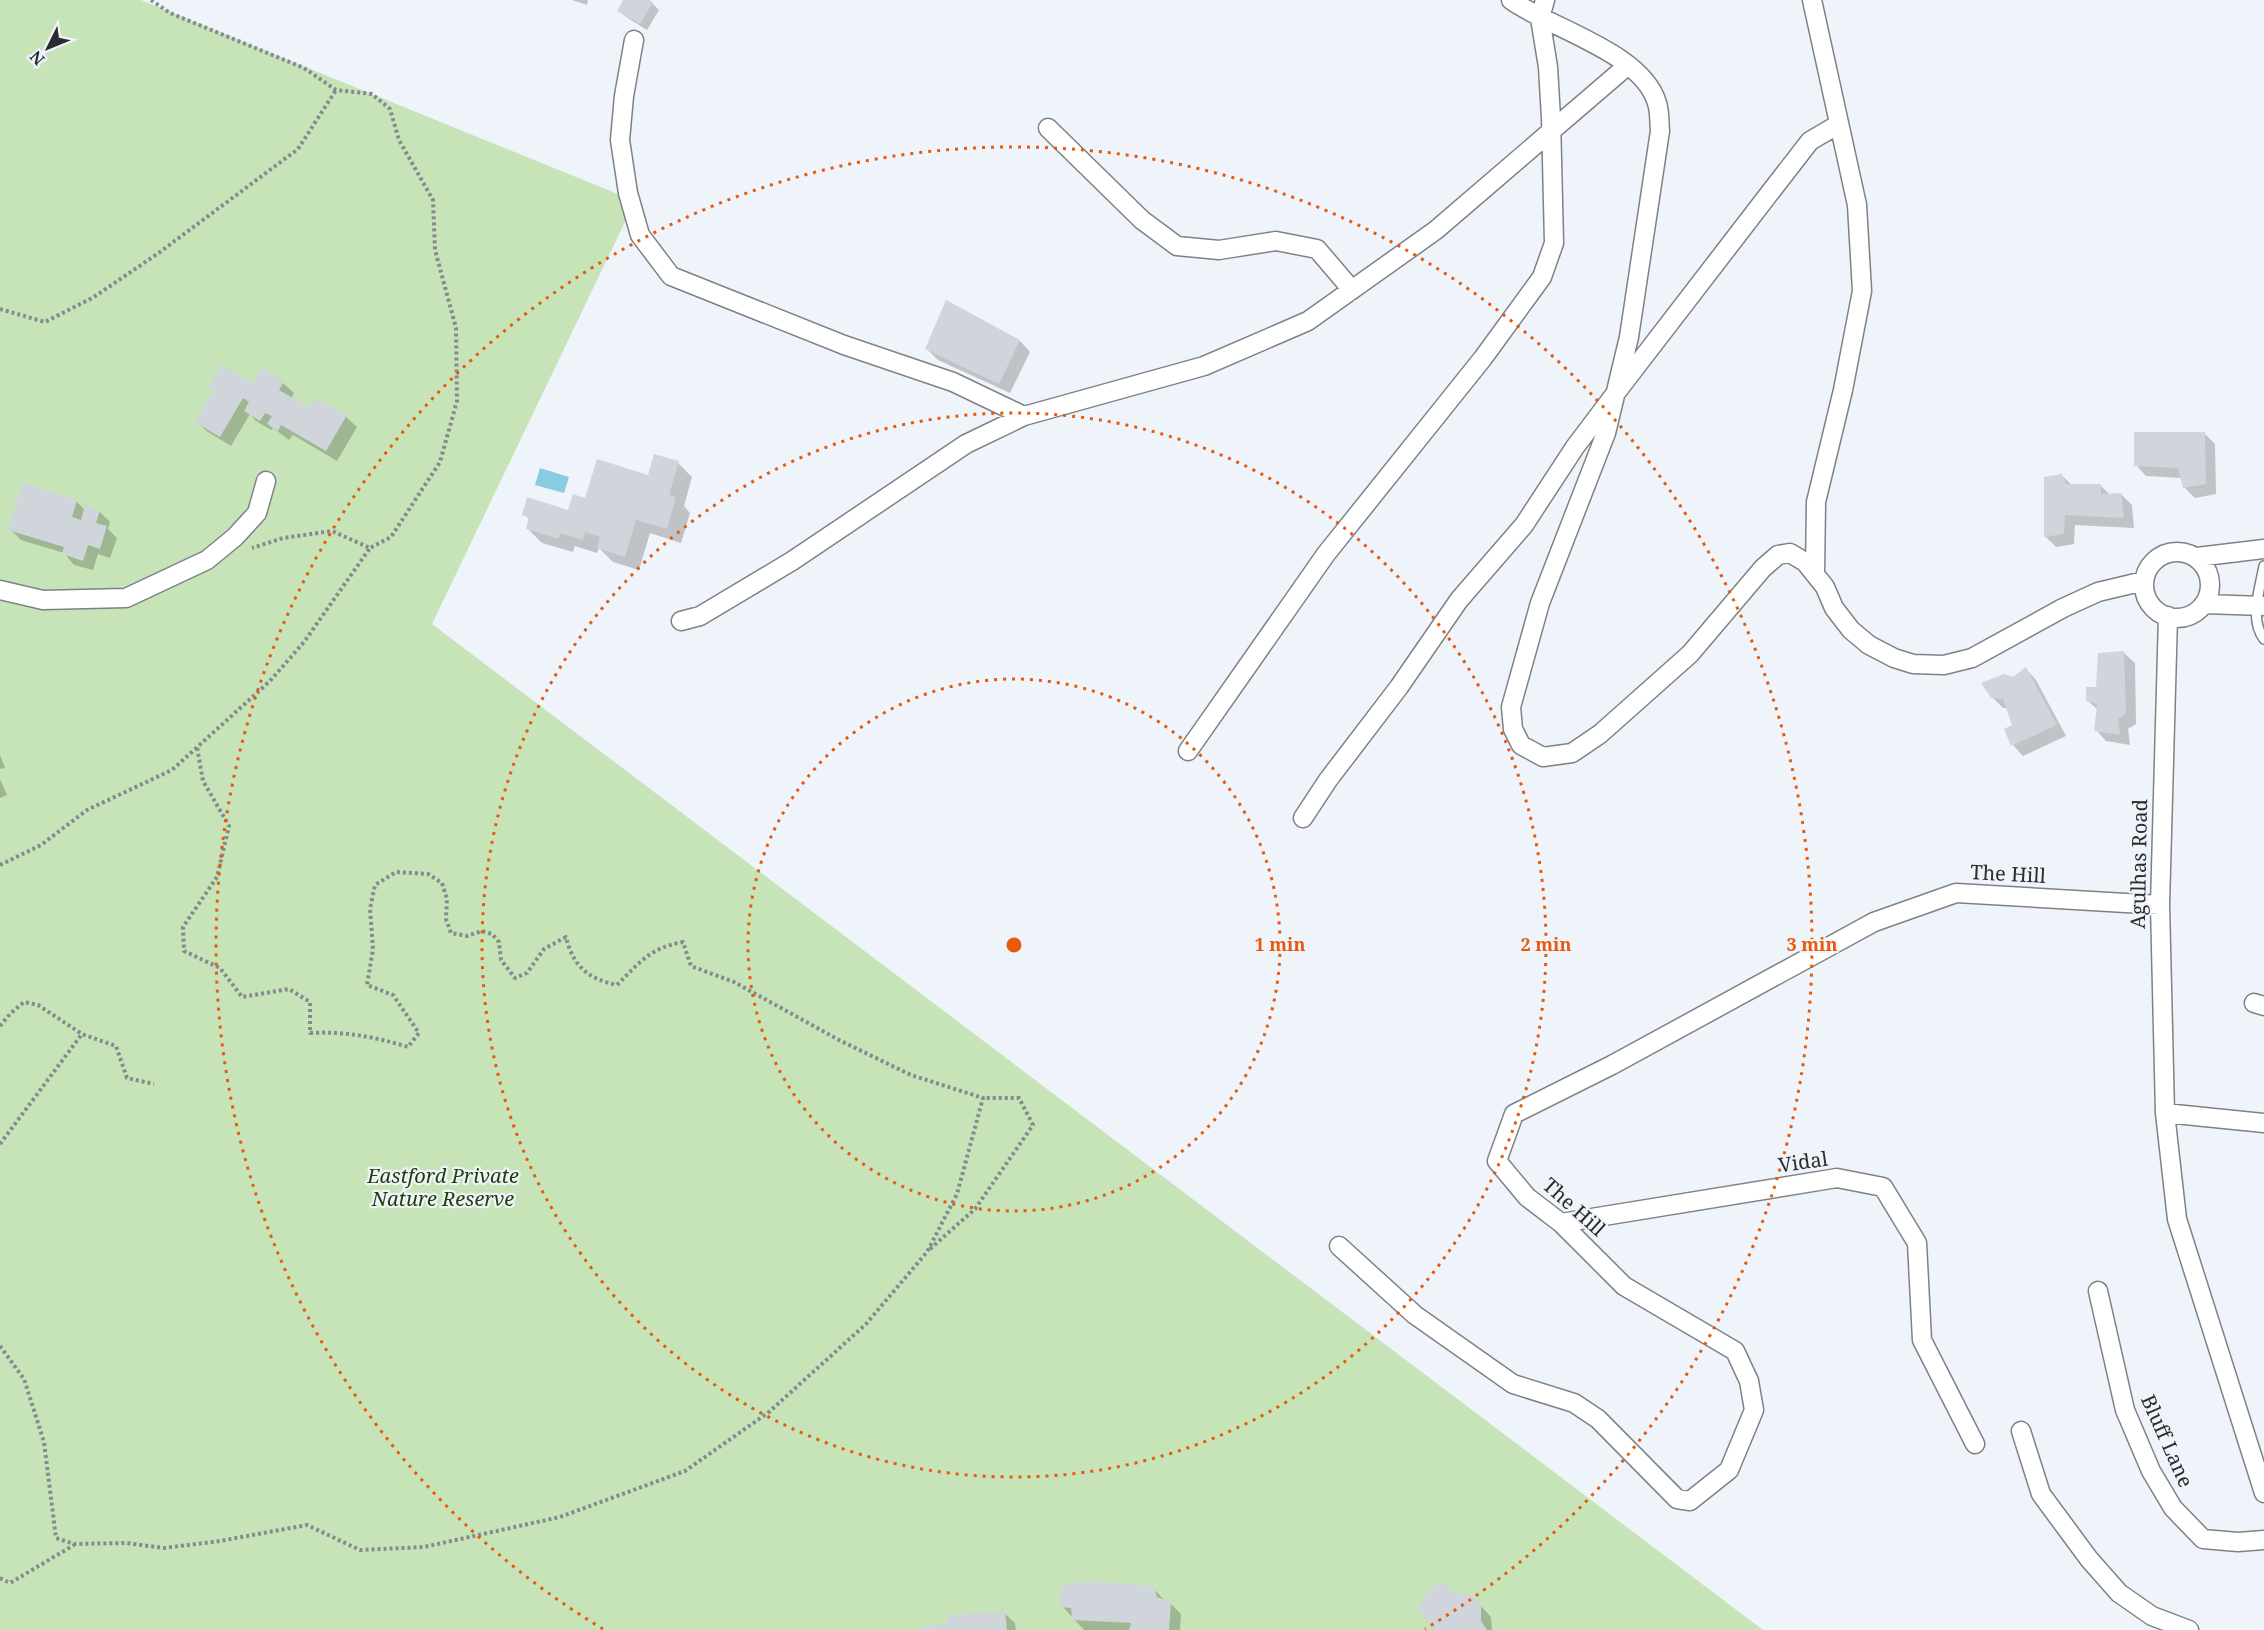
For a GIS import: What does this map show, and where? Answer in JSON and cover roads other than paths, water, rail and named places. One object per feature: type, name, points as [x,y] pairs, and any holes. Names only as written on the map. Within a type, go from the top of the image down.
[{"type":"street","points":[[1511,0],[1543,9],[1627,66],[1642,79],[1652,91],[1658,104],[1660,131],[1629,337],[1605,433],[1539,603],[1511,707],[1513,729],[1521,746],[1543,757],[1572,753],[1600,734],[1690,654],[1763,568],[1778,555],[1790,553],[1806,562],[1825,587],[1834,608],[1851,630],[1869,645],[1894,658],[1913,664],[1944,665],[1972,658],[2062,608],[2098,592],[2144,581]]},
{"type":"street","points":[[1812,0],[1857,205],[1862,291],[1843,390],[1816,502],[1815,574]]},
{"type":"street","points":[[1188,751],[1326,554],[1483,358],[1542,277],[1554,243],[1548,67],[1543,9]]},
{"type":"street","points":[[634,40],[624,96],[620,140],[628,193],[640,235],[671,276],[844,345],[953,382],[1024,416]]},
{"type":"street","points":[[681,621],[700,616],[792,561],[966,444],[1024,416],[1204,366],[1308,321],[1436,230],[1627,66]]},
{"type":"street","points":[[1303,818],[1328,780],[1399,687],[1459,600],[1524,525],[1575,447],[1810,141],[1839,124]]},
{"type":"street","points":[[1048,129],[1143,220],[1177,246],[1219,250],[1276,241],[1317,249],[1352,290]]},
{"type":"street","points":[[0,590],[43,600],[126,598],[207,561],[235,537],[256,513],[266,481]]},
{"type":"street","points":[[2196,557],[2264,549]]},
{"type":"street","points":[[2175,551],[2186,552],[2196,557],[2209,574],[2211,584],[2204,604],[2197,612],[2178,618],[2160,613],[2147,599],[2144,581],[2147,570],[2154,561],[2163,554],[2175,551]]},
{"type":"street","points":[[2204,604],[2261,606]]},
{"type":"street","name":"Agulhas Road","points":[[2168,616],[2160,905],[2165,1113],[2177,1219],[2264,1493]]},
{"type":"street","name":"The Hill","points":[[1339,1246],[1415,1315],[1513,1384],[1574,1403],[1598,1419],[1677,1499],[1690,1501],[1729,1470],[1754,1410],[1749,1381],[1735,1351],[1624,1286],[1561,1223],[1527,1197],[1497,1161],[1514,1114],[1612,1065],[1874,922],[1956,893],[2160,905]]},
{"type":"street","points":[[2165,1113],[2264,1123]]},
{"type":"street","name":"Vidal","points":[[1561,1223],[1837,1178],[1883,1187],[1917,1243],[1922,1340],[1975,1444]]},
{"type":"street","name":"Bluff Lane","points":[[2098,1291],[2125,1410],[2151,1471],[2173,1508],[2203,1539],[2238,1542],[2264,1540]]},
{"type":"street","points":[[2021,1431],[2042,1494],[2089,1559],[2119,1593],[2152,1616],[2189,1630]]},
{"type":"lane","points":[[2264,566],[2257,629],[2264,639]]},
{"type":"water","points":[[540,468],[569,477],[564,493],[535,485]]},
{"type":"park label","name":"Eastford Private Nature Reserve","points":[[443,1188]]}]
